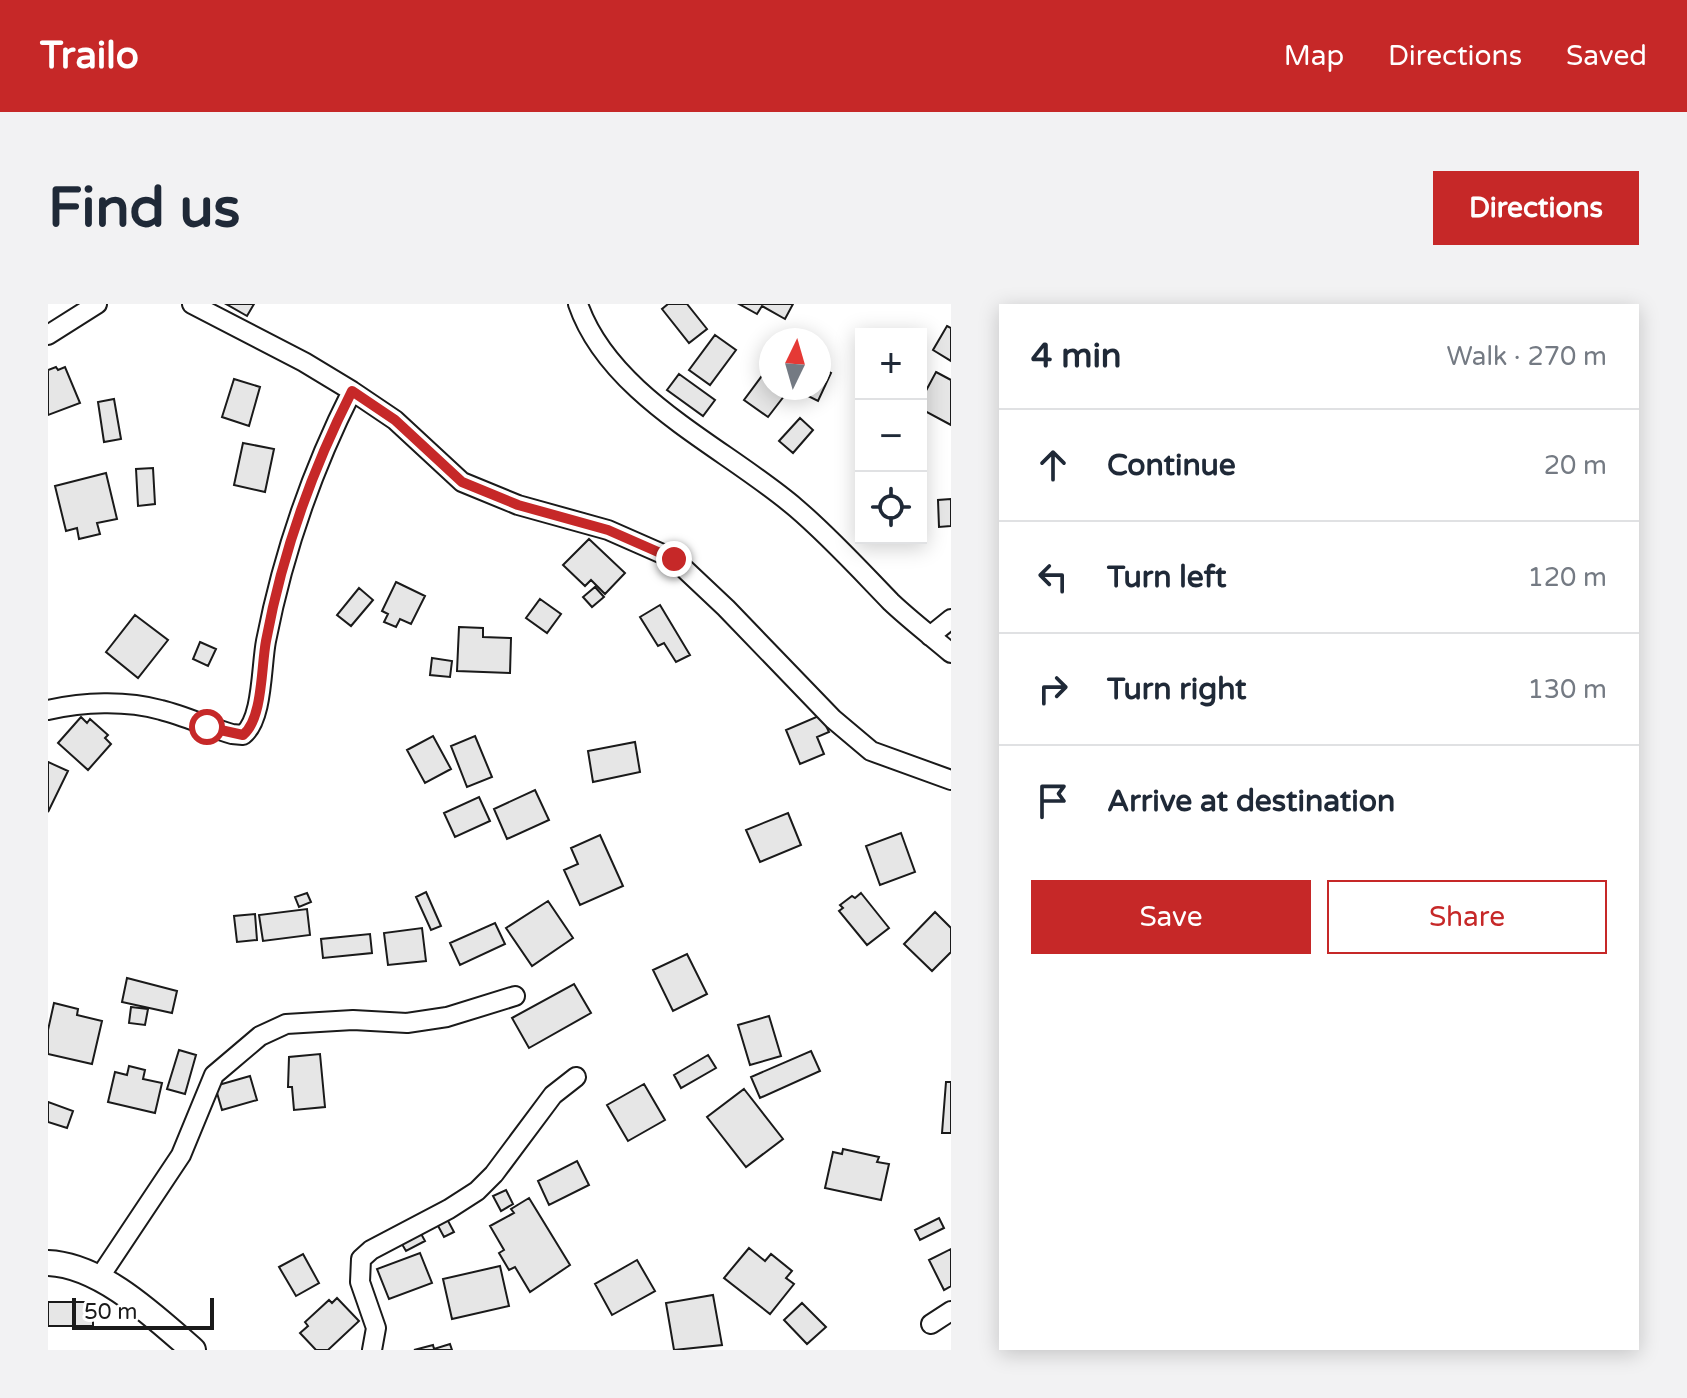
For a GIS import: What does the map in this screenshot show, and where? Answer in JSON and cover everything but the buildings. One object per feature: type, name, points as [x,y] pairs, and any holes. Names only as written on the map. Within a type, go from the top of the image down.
[{"type":"main road","points":[[48,1263],[57,1263],[99,1278],[146,1310],[193,1350]]},
{"type":"street","points":[[48,335],[97,304]]},
{"type":"street","points":[[192,304],[304,362],[352,391],[395,420],[462,482],[518,505],[608,530],[674,559],[833,719],[871,751],[951,780]]},
{"type":"street","points":[[578,304],[599,348],[623,376],[794,506],[845,553],[893,604],[951,653]]},
{"type":"street","points":[[48,710],[113,703],[159,709],[232,734],[243,735],[250,729],[256,714],[266,641],[291,542],[325,448],[352,391]]},
{"type":"street","points":[[930,636],[951,619]]},
{"type":"street","points":[[99,1278],[181,1155],[214,1075],[260,1036],[286,1024],[353,1020],[407,1023],[447,1017],[515,996]]},
{"type":"street","points":[[372,1350],[376,1328],[360,1282],[361,1259],[371,1250],[477,1191],[494,1174],[553,1095],[576,1077]]},
{"type":"street","points":[[931,1324],[951,1311]]},
{"type":"route","points":[[207,727],[243,735],[250,729],[256,714],[266,641],[283,568],[303,503],[352,391],[395,420],[462,482],[518,505],[608,530],[674,559]]}]
